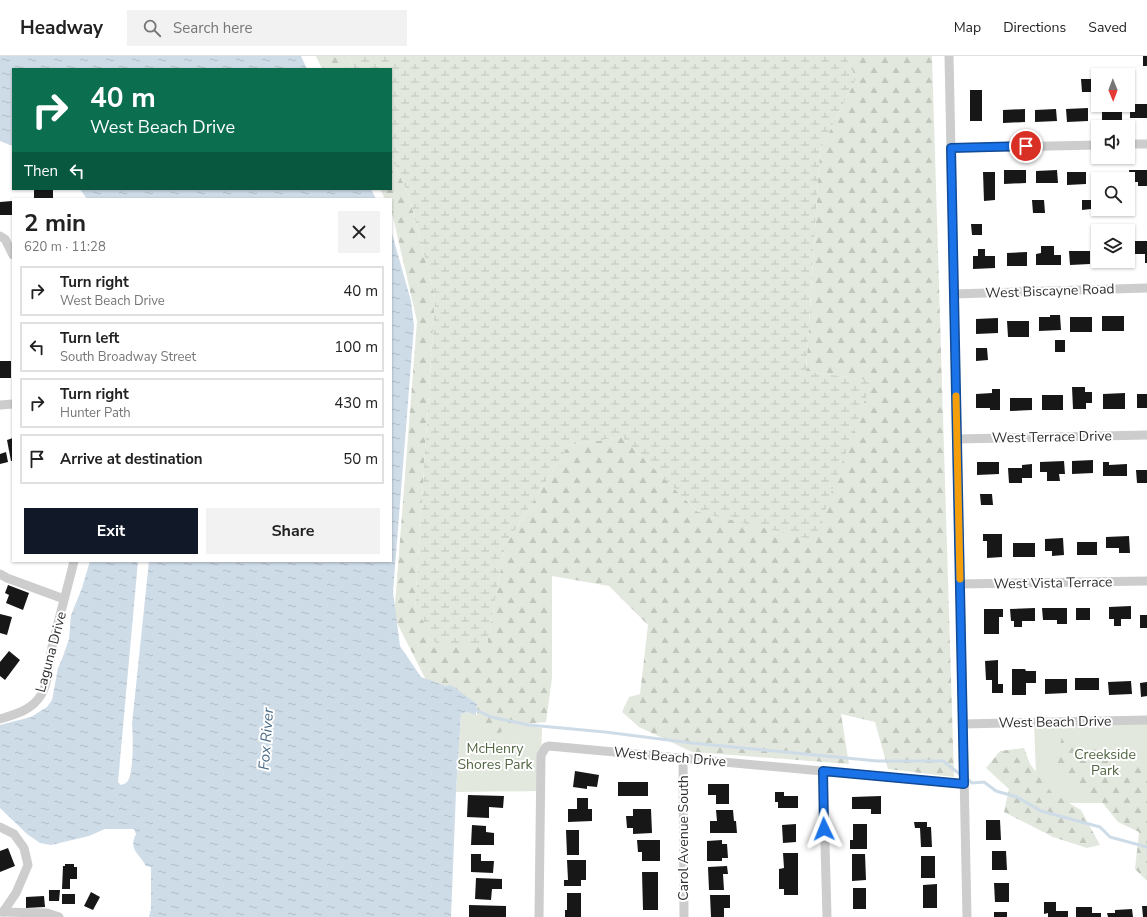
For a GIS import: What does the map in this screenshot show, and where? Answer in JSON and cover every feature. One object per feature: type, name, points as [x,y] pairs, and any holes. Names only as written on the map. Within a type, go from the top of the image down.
[{"type":"street","points":[[949,56],[967,917]]},
{"type":"street","points":[[1135,144],[1147,144]]},
{"type":"street","points":[[951,148],[1091,145]]},
{"type":"street","points":[[0,236],[4,239],[12,253]]},
{"type":"street","name":"West Biscayne Road","points":[[954,294],[1147,288]]},
{"type":"street","points":[[0,405],[12,404]]},
{"type":"street","name":"West Terrace Drive","points":[[957,439],[1147,435]]},
{"type":"street","name":"Laguna Drive","points":[[0,719],[22,713],[33,705],[42,694],[74,562]]},
{"type":"street","points":[[0,574],[64,599]]},
{"type":"street","name":"West Vista Terrace","points":[[960,584],[1147,581]]},
{"type":"street","name":"West Beach Drive","points":[[963,724],[1147,720]]},
{"type":"street","name":"West Beach Drive","points":[[539,917],[541,755],[546,747],[549,746],[964,784]]},
{"type":"street","name":"Carol Avenue South","points":[[683,758],[684,917]]},
{"type":"street","points":[[823,771],[827,917]]},
{"type":"street","points":[[0,827],[14,834],[24,848],[28,865],[16,893],[2,912]]},
{"type":"street","points":[[2,912],[47,913],[59,917]]},
{"type":"green space","points":[[316,56],[348,56],[354,68],[322,68]]},
{"type":"green space","points":[[348,56],[846,56],[856,79],[820,150],[806,371],[872,381],[814,540],[698,512],[622,437],[569,445],[505,546],[487,644],[437,645],[415,608],[435,297],[409,196],[392,158],[392,68],[354,68]]},
{"type":"green space","points":[[846,56],[932,56],[954,777],[888,769],[875,722],[841,714],[849,764],[692,752],[639,727],[622,712],[629,697],[640,694],[648,625],[609,586],[552,576],[552,678],[546,722],[507,726],[494,739],[477,718],[477,704],[446,686],[426,680],[394,617],[417,321],[392,214],[392,198],[384,198],[380,190],[392,190],[392,158],[409,196],[435,297],[415,608],[487,644],[505,546],[569,445],[622,437],[698,512],[871,381],[806,371],[820,150],[856,79]]},
{"type":"green space","name":"McHenry Shores Park","points":[[467,712],[487,718],[542,728],[540,791],[456,792],[461,714]]},
{"type":"green space","name":"Creekside Park","points":[[1147,720],[1147,803],[1037,803],[1034,722]]},
{"type":"green space","points":[[1062,737],[1080,748],[1116,752],[1127,767],[1147,766],[1147,881],[1135,869],[1139,832],[1118,822],[1098,797],[1076,787],[1056,760]]},
{"type":"green space","points":[[1024,748],[1030,764],[1052,793],[1081,810],[1100,845],[1087,848],[1053,837],[1004,812],[1009,789],[986,768],[1000,751]]},
{"type":"water","points":[[0,56],[301,56],[307,68],[12,68],[12,146],[0,141]]},
{"type":"water","points":[[81,190],[372,190],[376,198],[86,198]]},
{"type":"water","name":"Fox River","points":[[392,234],[411,301],[414,326],[393,592],[400,646],[421,677],[446,686],[451,685],[477,704],[476,715],[467,712],[461,714],[451,917],[149,917],[151,909],[151,867],[146,866],[135,851],[133,844],[136,834],[134,829],[105,829],[89,836],[51,845],[40,843],[27,834],[0,808],[0,725],[31,717],[47,707],[52,700],[58,668],[69,639],[71,615],[82,588],[90,562],[138,562],[118,782],[121,785],[126,783],[131,771],[133,745],[132,724],[149,562],[392,562]]},
{"type":"building","points":[[1143,56],[1147,56],[1147,66],[1143,66]]},
{"type":"building","points":[[1081,79],[1091,79],[1091,92],[1082,92]]},
{"type":"building","points":[[970,90],[982,90],[982,121],[970,121]]},
{"type":"building","points":[[1135,104],[1147,104],[1147,118],[1130,118],[1130,112],[1135,112]]},
{"type":"building","points":[[1088,108],[1088,121],[1067,122],[1066,109]]},
{"type":"building","points":[[1025,109],[1025,122],[1003,123],[1003,110]]},
{"type":"building","points":[[1056,109],[1057,121],[1035,122],[1035,110]]},
{"type":"building","points":[[1102,112],[1122,112],[1122,120],[1102,120]]},
{"type":"building","points":[[1004,170],[1026,170],[1026,183],[1004,184]]},
{"type":"building","points":[[1057,170],[1058,183],[1036,183],[1036,171]]},
{"type":"building","points":[[1129,170],[1147,170],[1147,186],[1138,186],[1138,182],[1135,182],[1135,172],[1129,172]]},
{"type":"building","points":[[983,172],[995,172],[995,200],[984,201]]},
{"type":"building","points":[[1067,172],[1086,172],[1086,184],[1067,185]]},
{"type":"building","points":[[34,190],[53,190],[53,198],[34,198]]},
{"type":"building","points":[[1032,200],[1044,200],[1045,213],[1033,213]]},
{"type":"building","points":[[1082,200],[1091,200],[1091,209],[1082,210]]},
{"type":"building","points":[[12,201],[12,215],[0,215],[0,202]]},
{"type":"building","points":[[971,224],[982,224],[982,235],[972,235]]},
{"type":"building","points":[[1135,241],[1147,241],[1147,263],[1145,263],[1145,254],[1135,254]]},
{"type":"building","points":[[1041,246],[1054,246],[1054,255],[1061,255],[1061,265],[1036,265],[1036,254],[1041,253]]},
{"type":"building","points":[[978,249],[985,249],[985,256],[995,256],[995,268],[973,269],[973,256],[978,256]]},
{"type":"building","points":[[1069,251],[1090,251],[1090,264],[1070,265]]},
{"type":"building","points":[[1027,252],[1027,266],[1007,266],[1007,253]]},
{"type":"building","points":[[1050,315],[1060,315],[1061,330],[1039,331],[1039,317],[1050,317]]},
{"type":"building","points":[[1102,316],[1124,316],[1124,331],[1102,331]]},
{"type":"building","points":[[1070,317],[1092,317],[1092,332],[1070,332]]},
{"type":"building","points":[[998,318],[998,333],[976,334],[976,319]]},
{"type":"building","points":[[1007,321],[1029,321],[1029,337],[1008,337]]},
{"type":"building","points":[[1055,340],[1065,340],[1065,352],[1055,352]]},
{"type":"building","points":[[976,348],[987,348],[988,360],[976,361]]},
{"type":"building","points":[[0,361],[11,361],[11,378],[0,378]]},
{"type":"building","points":[[1072,387],[1085,387],[1085,392],[1092,392],[1092,403],[1086,403],[1086,409],[1073,409]]},
{"type":"building","points":[[992,389],[1000,389],[1000,410],[976,408],[976,394],[992,393]]},
{"type":"building","points":[[1125,393],[1125,409],[1103,409],[1103,394]]},
{"type":"building","points":[[1137,394],[1147,394],[1147,408],[1137,408]]},
{"type":"building","points":[[1042,395],[1063,395],[1063,410],[1042,410]]},
{"type":"building","points":[[1010,398],[1032,398],[1032,410],[1010,411]]},
{"type":"building","points":[[12,438],[12,461],[11,461],[7,440]]},
{"type":"building","points":[[6,452],[8,462],[0,464],[0,454]]},
{"type":"building","points":[[1093,460],[1093,473],[1072,474],[1072,461]]},
{"type":"building","points":[[1064,461],[1065,474],[1059,474],[1060,481],[1047,481],[1047,472],[1040,472],[1040,462]]},
{"type":"building","points":[[977,462],[999,462],[999,474],[977,475]]},
{"type":"building","points":[[1103,462],[1109,462],[1109,465],[1127,464],[1127,476],[1103,476]]},
{"type":"building","points":[[1032,464],[1032,478],[1022,478],[1022,483],[1009,483],[1008,468],[1022,468],[1022,465]]},
{"type":"building","points":[[1136,470],[1147,470],[1147,483],[1137,483]]},
{"type":"building","points":[[980,494],[992,494],[993,505],[981,505]]},
{"type":"building","points":[[983,534],[1002,534],[1002,557],[987,558],[987,541],[983,541]]},
{"type":"building","points":[[1129,536],[1130,553],[1119,553],[1119,548],[1106,548],[1106,537]]},
{"type":"building","points":[[1063,538],[1064,555],[1052,556],[1052,551],[1045,551],[1045,539]]},
{"type":"building","points":[[1077,542],[1097,542],[1097,555],[1077,555]]},
{"type":"building","points":[[1013,543],[1035,543],[1035,557],[1013,557]]},
{"type":"building","points":[[8,585],[29,593],[23,610],[6,603],[9,595],[5,593]]},
{"type":"building","points":[[1131,606],[1131,619],[1121,619],[1121,626],[1114,626],[1114,619],[1109,619],[1109,607]]},
{"type":"building","points":[[1035,608],[1035,621],[1022,621],[1022,627],[1014,627],[1014,621],[1011,621],[1010,609]]},
{"type":"building","points":[[1042,608],[1067,608],[1067,624],[1057,624],[1057,620],[1043,620]]},
{"type":"building","points":[[1076,608],[1090,608],[1090,620],[1076,620]]},
{"type":"building","points":[[984,609],[1003,609],[1003,617],[999,617],[999,634],[984,634]]},
{"type":"building","points":[[0,614],[12,617],[7,635],[0,633]]},
{"type":"building","points":[[1140,615],[1147,615],[1147,628],[1140,628]]},
{"type":"building","points":[[9,651],[20,660],[5,680],[0,676],[0,662]]},
{"type":"building","points":[[998,660],[998,684],[1003,684],[1003,693],[992,693],[992,680],[986,680],[985,661]]},
{"type":"building","points":[[1012,669],[1036,671],[1036,683],[1026,683],[1026,695],[1012,695]]},
{"type":"building","points":[[1075,678],[1099,678],[1099,690],[1075,690]]},
{"type":"building","points":[[1045,679],[1067,679],[1067,693],[1045,694]]},
{"type":"building","points":[[1131,681],[1132,694],[1109,695],[1108,682]]},
{"type":"building","points":[[1147,682],[1147,696],[1141,697],[1140,683]]},
{"type":"building","points":[[575,771],[599,775],[597,787],[587,786],[587,789],[573,787]]},
{"type":"building","points":[[618,782],[648,782],[648,796],[618,796]]},
{"type":"building","points":[[708,784],[729,784],[729,804],[716,804],[716,795],[708,795]]},
{"type":"building","points":[[775,792],[784,792],[784,796],[798,796],[798,808],[778,808],[778,802],[775,802]]},
{"type":"building","points":[[468,795],[504,796],[503,808],[489,807],[489,818],[467,817]]},
{"type":"building","points":[[881,796],[881,814],[871,814],[871,809],[852,809],[852,797]]},
{"type":"building","points":[[577,798],[588,798],[588,809],[592,809],[592,821],[568,822],[568,809],[577,809]]},
{"type":"building","points":[[633,809],[651,809],[652,833],[633,834],[633,828],[627,828],[626,816],[633,816]]},
{"type":"building","points":[[716,810],[733,810],[737,833],[710,833],[710,821],[717,821]]},
{"type":"building","points":[[986,820],[1000,820],[1001,840],[986,840]]},
{"type":"building","points":[[914,822],[927,822],[927,827],[931,827],[932,847],[921,847],[920,828],[915,828]]},
{"type":"building","points":[[796,824],[796,842],[783,843],[782,825]]},
{"type":"building","points":[[853,824],[867,824],[867,849],[850,849],[850,840],[853,840]]},
{"type":"building","points":[[472,825],[486,826],[486,832],[494,833],[494,845],[471,845]]},
{"type":"building","points":[[566,830],[579,830],[579,855],[567,855]]},
{"type":"building","points":[[637,840],[660,840],[660,861],[642,861],[642,852],[638,852]]},
{"type":"building","points":[[722,840],[722,844],[727,844],[728,858],[722,858],[722,861],[707,861],[707,841]]},
{"type":"building","points":[[8,848],[15,866],[0,872],[0,851]]},
{"type":"building","points":[[992,851],[1006,851],[1007,870],[992,870]]},
{"type":"building","points":[[783,853],[798,853],[798,895],[784,895],[784,889],[779,889],[779,869],[784,868]]},
{"type":"building","points":[[471,854],[481,854],[481,861],[494,861],[493,873],[471,872]]},
{"type":"building","points":[[852,854],[865,854],[866,880],[852,881]]},
{"type":"building","points":[[921,856],[935,856],[935,878],[921,878]]},
{"type":"building","points":[[567,860],[586,860],[586,880],[581,880],[581,886],[564,886],[564,880],[568,880]]},
{"type":"building","points":[[65,864],[74,864],[74,867],[77,867],[77,879],[70,879],[70,889],[62,889],[63,866],[65,866]]},
{"type":"building","points":[[727,866],[728,874],[723,874],[724,890],[709,890],[708,867]]},
{"type":"building","points":[[642,872],[658,872],[658,910],[643,910]]},
{"type":"building","points":[[476,878],[502,879],[502,889],[492,889],[491,900],[475,899]]},
{"type":"building","points":[[994,883],[1009,883],[1009,902],[995,902]]},
{"type":"building","points":[[937,884],[937,908],[923,908],[923,885]]},
{"type":"building","points":[[853,888],[866,888],[866,909],[853,909]]},
{"type":"building","points":[[49,890],[60,890],[59,901],[49,901]]},
{"type":"building","points":[[91,892],[100,897],[93,910],[84,906]]},
{"type":"building","points":[[567,893],[581,893],[581,917],[565,917],[565,910],[567,910]]},
{"type":"building","points":[[62,894],[75,894],[75,904],[62,904]]},
{"type":"building","points":[[710,895],[730,895],[730,908],[724,908],[724,917],[711,917]]},
{"type":"building","points":[[44,896],[45,907],[26,908],[26,897]]},
{"type":"building","points":[[1044,902],[1056,902],[1056,911],[1068,911],[1068,917],[1048,917],[1048,913],[1044,914]]},
{"type":"building","points":[[469,905],[506,906],[506,917],[469,917]]},
{"type":"building","points":[[1142,906],[1147,906],[1147,917],[1143,917]]},
{"type":"building","points":[[1076,907],[1092,907],[1092,913],[1101,913],[1101,917],[1076,917]]},
{"type":"building","points":[[1132,909],[1133,917],[1108,917],[1107,913],[1115,913],[1115,910]]},
{"type":"building","points":[[994,912],[1007,912],[1007,917],[994,917]]},
{"type":"waterway","points":[[474,709],[491,717],[529,725],[877,761],[943,761],[961,775]]},
{"type":"waterway","points":[[966,778],[972,783],[984,782],[996,791],[1017,797],[1041,811],[1100,827],[1110,837],[1147,847]]},
{"type":"slow traffic","points":[[956,396],[960,579]]},
{"type":"route","points":[[824,829],[823,771],[964,784],[951,148],[1026,146]]}]
